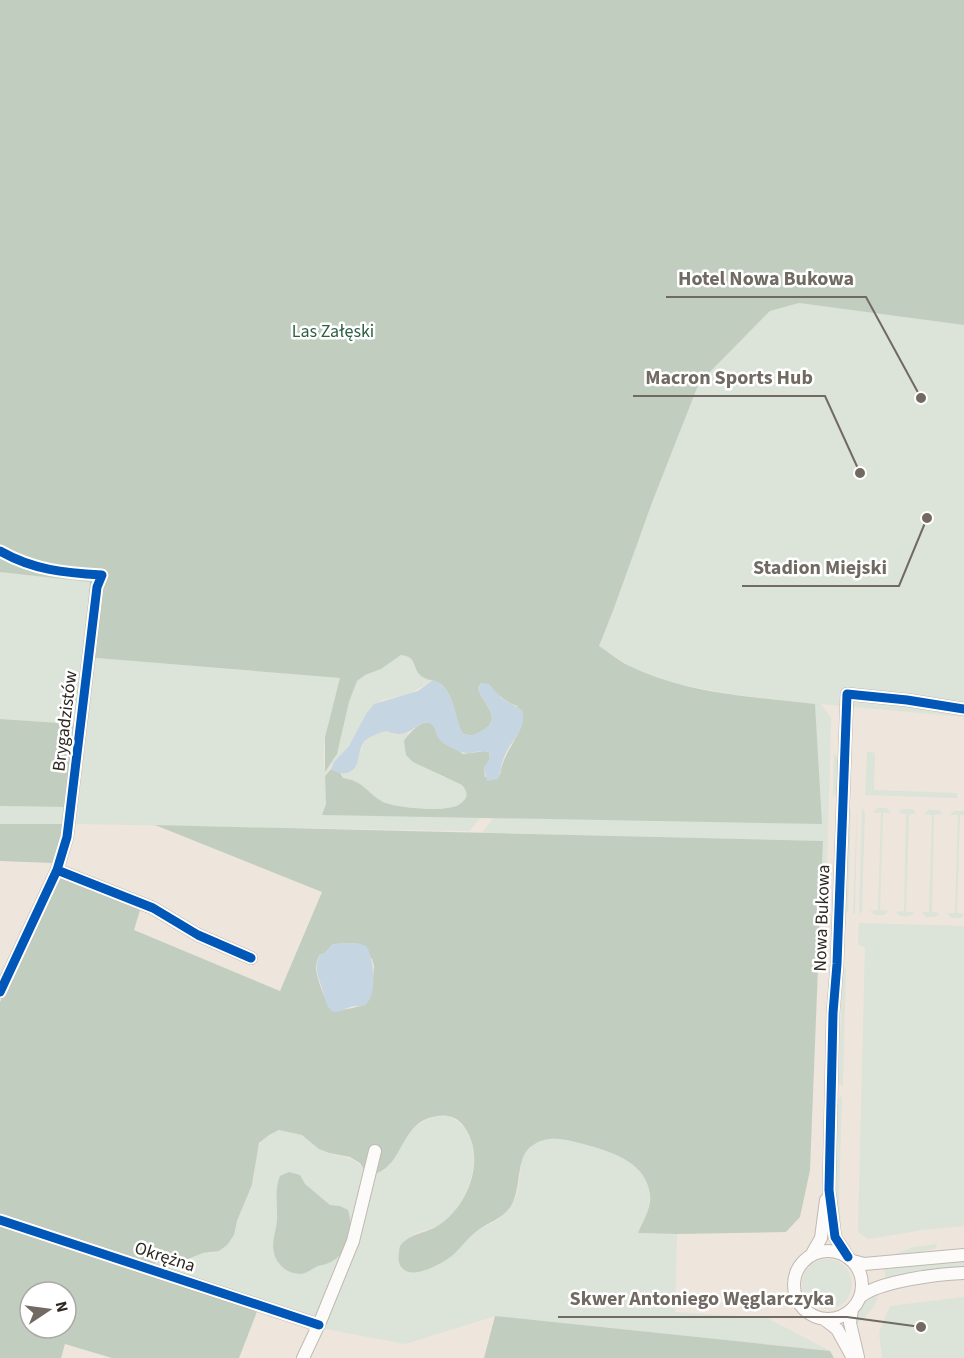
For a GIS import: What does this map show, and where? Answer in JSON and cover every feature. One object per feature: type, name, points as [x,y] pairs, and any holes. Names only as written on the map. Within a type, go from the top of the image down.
[{"type":"street","name":"Brygadzistów","points":[[0,992],[57,870],[67,837],[97,587],[102,575]]},
{"type":"street","name":"Nowa Bukowa","points":[[812,1254],[821,1238],[829,1190],[833,1012],[837,964],[847,694],[964,709]]},
{"type":"street","points":[[57,870],[153,908],[198,935],[251,958]]},
{"type":"street","points":[[303,1358],[353,1241],[375,1151]]},
{"type":"street","name":"Nowa Bukowa","points":[[829,1190],[835,1238],[850,1259]]},
{"type":"street","name":"Okrężna","points":[[0,1220],[319,1325]]},
{"type":"street","points":[[853,1358],[837,1329],[824,1319],[809,1314],[804,1309],[794,1290],[794,1277],[800,1265],[819,1251],[834,1251],[864,1264],[964,1255]]},
{"type":"street","points":[[850,1259],[861,1278],[860,1297]]},
{"type":"street","points":[[824,1319],[839,1317],[852,1309],[860,1297],[867,1292],[884,1286],[926,1277],[964,1273]]},
{"type":"street","points":[[852,1309],[850,1323],[858,1358]]},
{"type":"shaded area","points":[[799,303],[964,325],[964,717],[821,704],[831,718],[826,911],[821,910],[823,841],[482,833],[493,818],[816,745],[815,704],[731,694],[666,682],[631,667],[598,646],[613,612],[653,500],[699,383],[770,311]]},
{"type":"shaded area","points":[[0,572],[91,582],[75,724],[0,719]]},
{"type":"shaded area","points":[[401,655],[411,659],[423,676],[433,680],[409,694],[381,700],[366,714],[349,746],[325,776],[326,804],[323,815],[481,817],[469,831],[76,824],[95,658],[340,678],[325,736],[323,760],[325,772],[337,754],[349,702],[357,681],[381,669]]},
{"type":"shaded area","points":[[386,731],[394,735],[409,733],[404,741],[423,763],[437,774],[463,786],[467,793],[466,798],[460,804],[445,808],[398,806],[382,802],[361,785],[343,778],[340,773],[352,771],[365,742],[376,734]]},
{"type":"shaded area","points":[[867,752],[873,752],[875,755],[874,790],[957,793],[957,798],[865,795]]},
{"type":"shaded area","points":[[834,753],[837,757],[840,775],[838,788],[833,797]]},
{"type":"shaded area","points":[[0,806],[66,807],[63,824],[0,824]]},
{"type":"shaded area","points":[[857,807],[855,914],[853,914]]},
{"type":"shaded area","points":[[862,808],[865,812],[862,911],[859,914]]},
{"type":"shaded area","points":[[877,808],[887,808],[891,813],[883,813],[880,910],[888,911],[884,915],[875,915],[870,911],[878,910],[881,813],[873,812]]},
{"type":"shaded area","points":[[851,809],[847,913],[844,909],[848,812]]},
{"type":"shaded area","points":[[902,809],[913,809],[916,814],[909,814],[906,912],[914,912],[910,916],[900,916],[896,912],[904,911],[906,814],[899,813]]},
{"type":"shaded area","points":[[928,810],[939,810],[942,814],[934,815],[932,912],[939,913],[936,917],[926,917],[922,912],[929,912],[932,815],[924,814]]},
{"type":"shaded area","points":[[954,811],[964,811],[964,815],[960,815],[957,913],[964,914],[961,918],[951,918],[947,913],[955,913],[958,815],[950,815]]},
{"type":"shaded area","points":[[859,923],[964,926],[964,1226],[868,1239],[858,1232],[865,947],[858,945]]},
{"type":"shaded area","points":[[846,968],[843,1086],[839,1083],[842,971]]},
{"type":"shaded area","points":[[842,1096],[839,1195],[841,1226],[837,1226],[835,1195],[838,1099]]},
{"type":"shaded area","points":[[446,1115],[461,1124],[470,1137],[474,1152],[469,1184],[462,1200],[441,1224],[407,1239],[399,1256],[401,1269],[414,1272],[430,1266],[455,1250],[477,1231],[500,1218],[516,1197],[522,1162],[527,1150],[532,1145],[546,1139],[568,1140],[624,1158],[644,1176],[650,1197],[639,1233],[677,1234],[675,1312],[767,1318],[830,1351],[495,1316],[405,1344],[321,1328],[149,1264],[183,1261],[203,1253],[212,1253],[234,1235],[237,1221],[253,1183],[259,1147],[268,1136],[279,1131],[297,1132],[321,1150],[355,1161],[365,1171],[383,1171],[391,1163],[414,1128],[431,1118]]},
{"type":"shaded area","points":[[937,1244],[936,1248],[915,1254],[886,1257],[914,1247]]},
{"type":"shaded area","points":[[827,1259],[841,1263],[848,1270],[852,1284],[848,1298],[841,1305],[827,1309],[813,1305],[806,1298],[802,1284],[806,1270],[813,1263]]},
{"type":"shaded area","points":[[964,1260],[964,1268],[886,1280],[884,1268]]},
{"type":"shaded area","points":[[878,1295],[869,1313],[853,1326],[861,1307]]},
{"type":"shaded area","points":[[964,1297],[964,1358],[882,1358],[879,1332],[890,1306]]},
{"type":"green space","name":"Las Załęski","points":[[0,0],[964,0],[964,325],[799,303],[770,311],[699,383],[599,646],[629,666],[677,684],[723,693],[815,704],[822,824],[322,815],[326,804],[325,776],[331,769],[340,773],[343,778],[361,785],[378,799],[389,804],[434,809],[454,807],[460,804],[467,795],[462,785],[413,762],[406,755],[404,741],[416,727],[426,722],[431,723],[437,734],[463,754],[489,752],[490,759],[484,768],[485,777],[500,775],[504,760],[523,720],[517,706],[481,683],[478,688],[490,711],[491,722],[488,727],[476,734],[462,733],[449,694],[438,682],[421,676],[411,659],[401,655],[381,669],[357,681],[349,702],[337,754],[325,772],[325,737],[340,678],[84,657],[90,582],[0,572]]},
{"type":"green space","points":[[0,719],[75,724],[66,807],[0,806]]},
{"type":"green space","points":[[0,824],[63,824],[53,863],[0,861]]},
{"type":"green space","points":[[155,825],[823,841],[810,1170],[800,1217],[786,1232],[638,1233],[647,1214],[650,1194],[643,1175],[636,1167],[619,1156],[600,1149],[569,1140],[547,1139],[527,1150],[521,1164],[515,1197],[505,1213],[477,1231],[445,1261],[427,1270],[409,1272],[400,1265],[400,1246],[409,1238],[434,1228],[450,1216],[459,1205],[472,1179],[474,1150],[470,1136],[458,1121],[442,1116],[429,1118],[413,1129],[392,1162],[377,1173],[365,1171],[360,1163],[350,1157],[319,1149],[302,1135],[279,1130],[269,1135],[259,1143],[252,1185],[237,1221],[234,1235],[219,1251],[203,1253],[183,1261],[149,1264],[0,1216],[0,1002],[61,874],[141,907],[134,930],[280,991],[322,892]],"holes":[[[357,943],[372,959],[374,966],[372,990],[366,1004],[350,1009],[334,1011],[331,1009],[316,972],[316,964],[320,955],[333,944]]]},
{"type":"green space","points":[[289,1172],[300,1175],[305,1184],[330,1205],[348,1210],[351,1225],[349,1239],[343,1252],[337,1258],[300,1274],[290,1272],[281,1266],[273,1249],[277,1221],[278,1181],[280,1176]]},
{"type":"green space","points":[[0,1223],[258,1309],[239,1358],[112,1358],[65,1344],[61,1358],[0,1358]]},
{"type":"green space","points":[[495,1316],[830,1351],[834,1358],[484,1358]]},
{"type":"water","points":[[433,680],[445,688],[464,734],[478,733],[488,727],[491,722],[490,711],[478,688],[481,683],[489,684],[501,698],[522,710],[521,729],[505,755],[498,779],[487,781],[484,768],[490,758],[489,752],[465,753],[456,750],[441,741],[433,726],[425,722],[403,734],[386,731],[366,740],[354,769],[350,772],[343,773],[331,769],[334,762],[349,746],[374,704],[418,691]]},
{"type":"water","points":[[357,943],[366,946],[371,958],[373,983],[370,998],[363,1005],[334,1012],[326,1003],[318,977],[318,959],[333,944]]},
{"type":"cycle path","points":[[0,551],[37,566],[102,575],[97,587],[67,837],[57,870],[0,992]]},
{"type":"cycle path","points":[[848,1257],[835,1237],[829,1190],[833,1013],[837,964],[847,694],[964,709]]},
{"type":"cycle path","points":[[57,870],[153,908],[198,935],[251,958]]},
{"type":"cycle path","points":[[0,1220],[319,1325]]},
{"type":"place","name":"Hotel Nowa Bukowa","points":[[921,398]]},
{"type":"place","name":"Macron Sports Hub","points":[[860,473]]},
{"type":"place","name":"Stadion Miejski","points":[[927,518]]},
{"type":"place","name":"Skwer Antoniego Węglarczyka","points":[[921,1327]]}]
